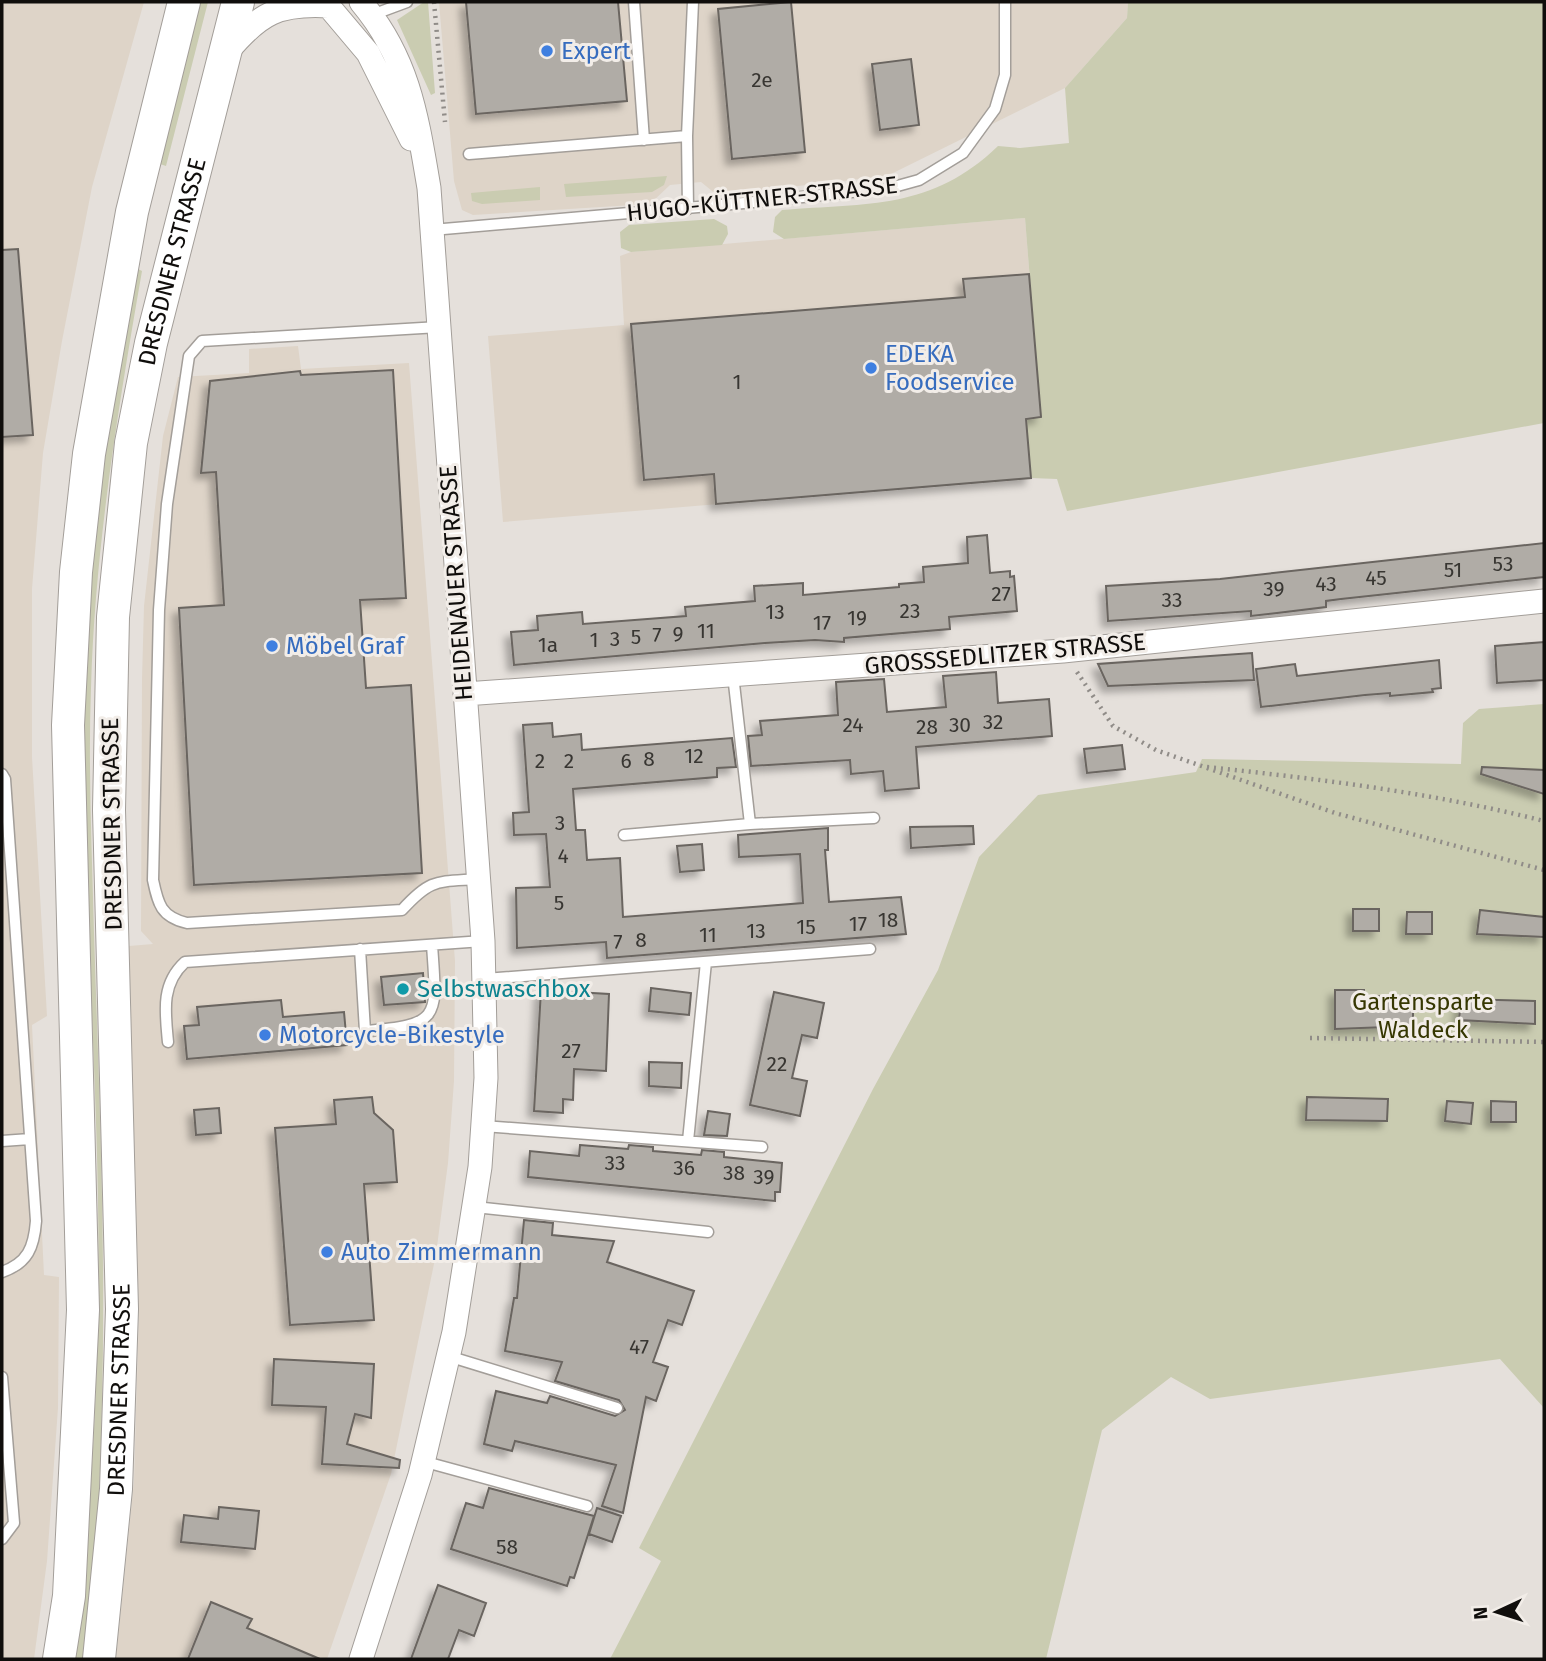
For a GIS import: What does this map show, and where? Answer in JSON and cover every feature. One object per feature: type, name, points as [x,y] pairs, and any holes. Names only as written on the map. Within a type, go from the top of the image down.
[{"type":"main road","name":"DRESDNER STRASSE","points":[[59,1659],[69,1596],[83,1310],[68,725],[76,572],[89,454],[132,212],[184,2]]},
{"type":"main road","name":"DRESDNER STRASSE","points":[[99,1659],[116,1489],[122,1309],[109,810],[113,617],[133,430],[151,343],[238,2]]},
{"type":"street","name":"HEIDENAUER STRASSE","points":[[226,53],[248,26],[265,15],[300,4],[327,4],[368,53],[388,89],[404,121],[429,188]]},
{"type":"street","name":"HEIDENAUER STRASSE","points":[[361,1659],[397,1555],[448,1356],[475,1207],[487,1052],[483,942],[429,188],[408,82],[367,8]]},
{"type":"street","name":"GROSSSEDLITZER STRASSE","points":[[464,694],[1062,651],[1544,601]]},
{"type":"lane","points":[[367,8],[407,2]]},
{"type":"lane","points":[[634,2],[643,140]]},
{"type":"lane","points":[[688,209],[687,136],[693,2]]},
{"type":"lane","name":"HUGO-KÜTTNER-STRASSE","points":[[432,230],[688,209],[890,188],[919,180],[943,169],[963,153],[995,109],[1005,75],[1005,2]]},
{"type":"lane","points":[[469,154],[687,136]]},
{"type":"lane","points":[[439,327],[202,341],[189,356],[167,505],[159,610],[153,880],[157,903],[164,914],[187,923],[402,910],[422,888],[431,883],[478,879]]},
{"type":"lane","points":[[733,675],[750,824]]},
{"type":"lane","points":[[2,774],[5,779],[35,1235],[25,1259],[16,1267],[2,1272]]},
{"type":"lane","points":[[624,835],[750,824],[874,818]]},
{"type":"lane","points":[[167,1041],[165,1000],[170,980],[185,962],[483,942]]},
{"type":"lane","points":[[360,950],[365,1031],[407,1028],[424,1022],[433,1010],[436,990],[432,945]]},
{"type":"lane","points":[[485,979],[870,949]]},
{"type":"lane","points":[[688,1141],[706,961]]},
{"type":"lane","points":[[483,1126],[762,1147]]},
{"type":"lane","points":[[2,1141],[30,1139]]},
{"type":"lane","points":[[475,1207],[708,1232]]},
{"type":"lane","points":[[448,1356],[617,1408]]},
{"type":"lane","points":[[2,1377],[14,1523],[2,1539]]},
{"type":"lane","points":[[422,1461],[587,1506]]},
{"type":"path","points":[[434,2],[445,124]]},
{"type":"path","points":[[1062,651],[1113,726],[1156,750],[1335,813],[1544,870]]},
{"type":"path","points":[[1199,766],[1299,777],[1475,805],[1544,821]]},
{"type":"path","points":[[1310,1038],[1544,1042]]},
{"type":"shaded area","points":[[2,2],[144,2],[92,187],[62,341],[43,453],[32,589],[32,757],[47,1016],[32,1025],[44,1275],[59,1277],[58,1408],[47,1561],[34,1659],[2,1659]]},
{"type":"shaded area","points":[[439,2],[1128,2],[1127,18],[1065,88],[887,176],[717,195],[701,182],[670,185],[650,204],[473,215],[462,210],[454,181]]},
{"type":"shaded area","points":[[1025,218],[1041,417],[1026,419],[1031,478],[503,522],[488,336],[624,325],[620,256],[631,252]]},
{"type":"shaded area","points":[[298,346],[301,369],[409,363],[455,961],[454,1081],[448,1163],[436,1254],[391,1474],[327,1659],[116,1659],[134,1481],[139,1312],[129,946],[153,944],[141,931],[142,679],[144,606],[163,436],[178,377],[249,373],[249,349]]},
{"type":"green space","points":[[199,2],[208,2],[166,166],[157,163]]},
{"type":"green space","points":[[428,2],[435,93],[431,95],[397,20]]},
{"type":"green space","points":[[1128,2],[1544,2],[1544,423],[1067,511],[1057,479],[1031,478],[1026,419],[1041,417],[1025,218],[784,239],[773,232],[775,217],[782,210],[871,204],[898,199],[923,193],[948,182],[973,167],[998,146],[1020,148],[1069,143],[1065,88],[1127,18]]},
{"type":"green space","points":[[667,176],[664,185],[652,192],[566,197],[564,184]]},
{"type":"green space","points":[[540,187],[540,200],[482,204],[472,201],[471,193]]},
{"type":"green space","points":[[714,219],[727,226],[728,234],[722,245],[631,252],[621,248],[620,232],[629,225]]},
{"type":"green space","points":[[134,267],[142,271],[116,427],[93,636],[90,749],[103,1226],[102,1401],[92,1595],[83,1659],[73,1659],[91,1485],[98,1310],[97,1153],[85,841],[87,633],[101,475]]},
{"type":"green space","name":"Gartensparte Waldeck","points":[[1544,704],[1544,1408],[1500,1359],[1210,1399],[1171,1377],[1102,1430],[1046,1659],[610,1659],[661,1561],[639,1548],[873,1089],[938,970],[979,857],[1038,795],[1196,772],[1202,759],[1461,764],[1463,723],[1479,709]]},
{"type":"building","name":"Expert","points":[[466,2],[618,2],[627,101],[476,114]]},
{"type":"building","points":[[791,2],[805,152],[732,159],[718,9]]},
{"type":"building","points":[[911,59],[919,125],[880,130],[872,64]]},
{"type":"building","points":[[18,249],[33,435],[2,437],[2,250]]},
{"type":"building","name":"EDEKA Foodservice","points":[[1029,274],[1041,417],[1026,419],[1031,478],[716,504],[714,474],[644,480],[631,324],[965,297],[963,279]]},
{"type":"building","name":"Möbel Graf","points":[[393,370],[406,598],[360,600],[366,688],[411,685],[422,873],[194,885],[179,608],[224,605],[216,472],[201,473],[210,381],[300,371],[301,375]]},
{"type":"building","points":[[987,535],[990,573],[1010,571],[1010,577],[1014,576],[1017,611],[949,617],[950,629],[844,638],[844,642],[815,640],[765,643],[514,665],[511,632],[538,630],[537,616],[582,612],[583,624],[686,616],[685,607],[755,601],[754,586],[803,583],[803,595],[899,587],[899,584],[924,582],[923,567],[968,563],[967,537]]},
{"type":"building","points":[[1544,543],[1544,577],[1341,599],[1326,601],[1326,607],[1251,616],[1251,611],[1108,621],[1106,586],[1220,579]]},
{"type":"building","points":[[1544,642],[1544,680],[1497,683],[1495,646]]},
{"type":"building","points":[[1252,653],[1254,680],[1108,686],[1098,664]]},
{"type":"building","points":[[1439,660],[1441,688],[1432,689],[1433,692],[1390,696],[1390,693],[1365,695],[1261,707],[1256,669],[1295,664],[1297,676]]},
{"type":"building","points":[[996,672],[998,703],[1049,699],[1052,736],[916,747],[919,788],[885,791],[883,771],[851,774],[850,760],[751,766],[748,736],[762,735],[760,721],[838,715],[836,682],[884,679],[887,712],[946,707],[943,676]]},
{"type":"building","points":[[552,723],[553,737],[581,734],[582,750],[732,738],[736,767],[717,768],[717,777],[573,789],[576,830],[585,830],[587,860],[620,858],[623,917],[803,903],[800,854],[739,857],[738,835],[828,828],[828,850],[825,850],[829,902],[901,897],[906,934],[607,958],[606,942],[517,948],[516,888],[550,887],[546,834],[514,835],[513,813],[529,812],[523,725]]},
{"type":"building","points":[[1122,745],[1125,769],[1087,773],[1084,749]]},
{"type":"building","points":[[1482,767],[1544,770],[1544,794],[1481,774]]},
{"type":"building","points":[[973,826],[974,844],[911,848],[910,827]]},
{"type":"building","points":[[702,844],[704,870],[680,872],[677,846]]},
{"type":"building","points":[[1353,909],[1379,909],[1379,931],[1353,931]]},
{"type":"building","points":[[1480,910],[1544,917],[1544,937],[1477,934]]},
{"type":"building","points":[[1407,912],[1432,912],[1432,934],[1406,934]]},
{"type":"building","name":"Selbstwaschbox","points":[[423,973],[425,1002],[384,1005],[381,977]]},
{"type":"building","points":[[651,988],[691,993],[689,1015],[649,1011]]},
{"type":"building","points":[[541,990],[609,994],[606,1071],[574,1069],[573,1100],[563,1099],[563,1113],[534,1111]]},
{"type":"building","points":[[1335,990],[1364,990],[1364,996],[1413,996],[1413,1026],[1335,1029]]},
{"type":"building","points":[[774,992],[824,1003],[817,1038],[802,1035],[792,1078],[807,1081],[800,1116],[750,1105]]},
{"type":"building","points":[[1461,999],[1535,1001],[1535,1024],[1459,1020]]},
{"type":"building","name":"Motorcycle-Bikestyle","points":[[281,1000],[283,1017],[344,1012],[347,1045],[187,1059],[184,1026],[199,1025],[197,1007]]},
{"type":"building","points":[[649,1062],[682,1063],[681,1088],[649,1086]]},
{"type":"building","name":"Auto Zimmermann","points":[[372,1097],[374,1113],[393,1130],[397,1182],[364,1184],[374,1320],[290,1325],[275,1128],[336,1124],[334,1100]]},
{"type":"building","points":[[1307,1097],[1388,1099],[1387,1121],[1306,1120]]},
{"type":"building","points":[[1447,1101],[1473,1103],[1471,1124],[1445,1121]]},
{"type":"building","points":[[1491,1101],[1516,1102],[1516,1122],[1491,1122]]},
{"type":"building","points":[[219,1108],[221,1133],[196,1135],[194,1110]]},
{"type":"building","points":[[708,1111],[730,1114],[727,1136],[704,1135]]},
{"type":"building","points":[[580,1145],[628,1149],[629,1145],[653,1147],[653,1151],[701,1155],[702,1150],[724,1152],[724,1157],[782,1163],[780,1192],[775,1192],[775,1201],[528,1177],[530,1151],[579,1156]]},
{"type":"building","points":[[524,1220],[553,1223],[552,1235],[614,1241],[607,1262],[694,1291],[682,1325],[668,1320],[653,1362],[668,1367],[656,1401],[646,1397],[623,1513],[602,1506],[616,1465],[515,1441],[512,1451],[484,1444],[496,1391],[547,1403],[550,1396],[615,1416],[625,1410],[619,1400],[555,1381],[562,1362],[505,1351],[514,1298],[517,1298]]},
{"type":"building","points":[[274,1359],[374,1364],[371,1418],[355,1414],[347,1444],[400,1460],[399,1468],[322,1464],[326,1407],[272,1405]]},
{"type":"building","points":[[489,1488],[594,1516],[574,1578],[570,1577],[567,1586],[451,1549],[466,1503],[483,1508]]},
{"type":"building","points":[[219,1507],[259,1511],[255,1549],[181,1542],[184,1515],[218,1519]]},
{"type":"building","points":[[597,1508],[621,1516],[612,1542],[589,1534]]},
{"type":"building","points":[[438,1585],[486,1603],[474,1636],[459,1630],[448,1659],[411,1659]]},
{"type":"building","points":[[211,1602],[252,1619],[247,1628],[320,1659],[188,1659]]},
{"type":"place","name":"Expert","points":[[547,51]]},
{"type":"place","name":"EDEKA Foodservice","points":[[871,368]]},
{"type":"place","name":"Möbel Graf","points":[[272,646]]},
{"type":"place","name":"Selbstwaschbox","points":[[403,989]]},
{"type":"place","name":"Motorcycle-Bikestyle","points":[[265,1035]]},
{"type":"place","name":"Auto Zimmermann","points":[[327,1252]]}]
